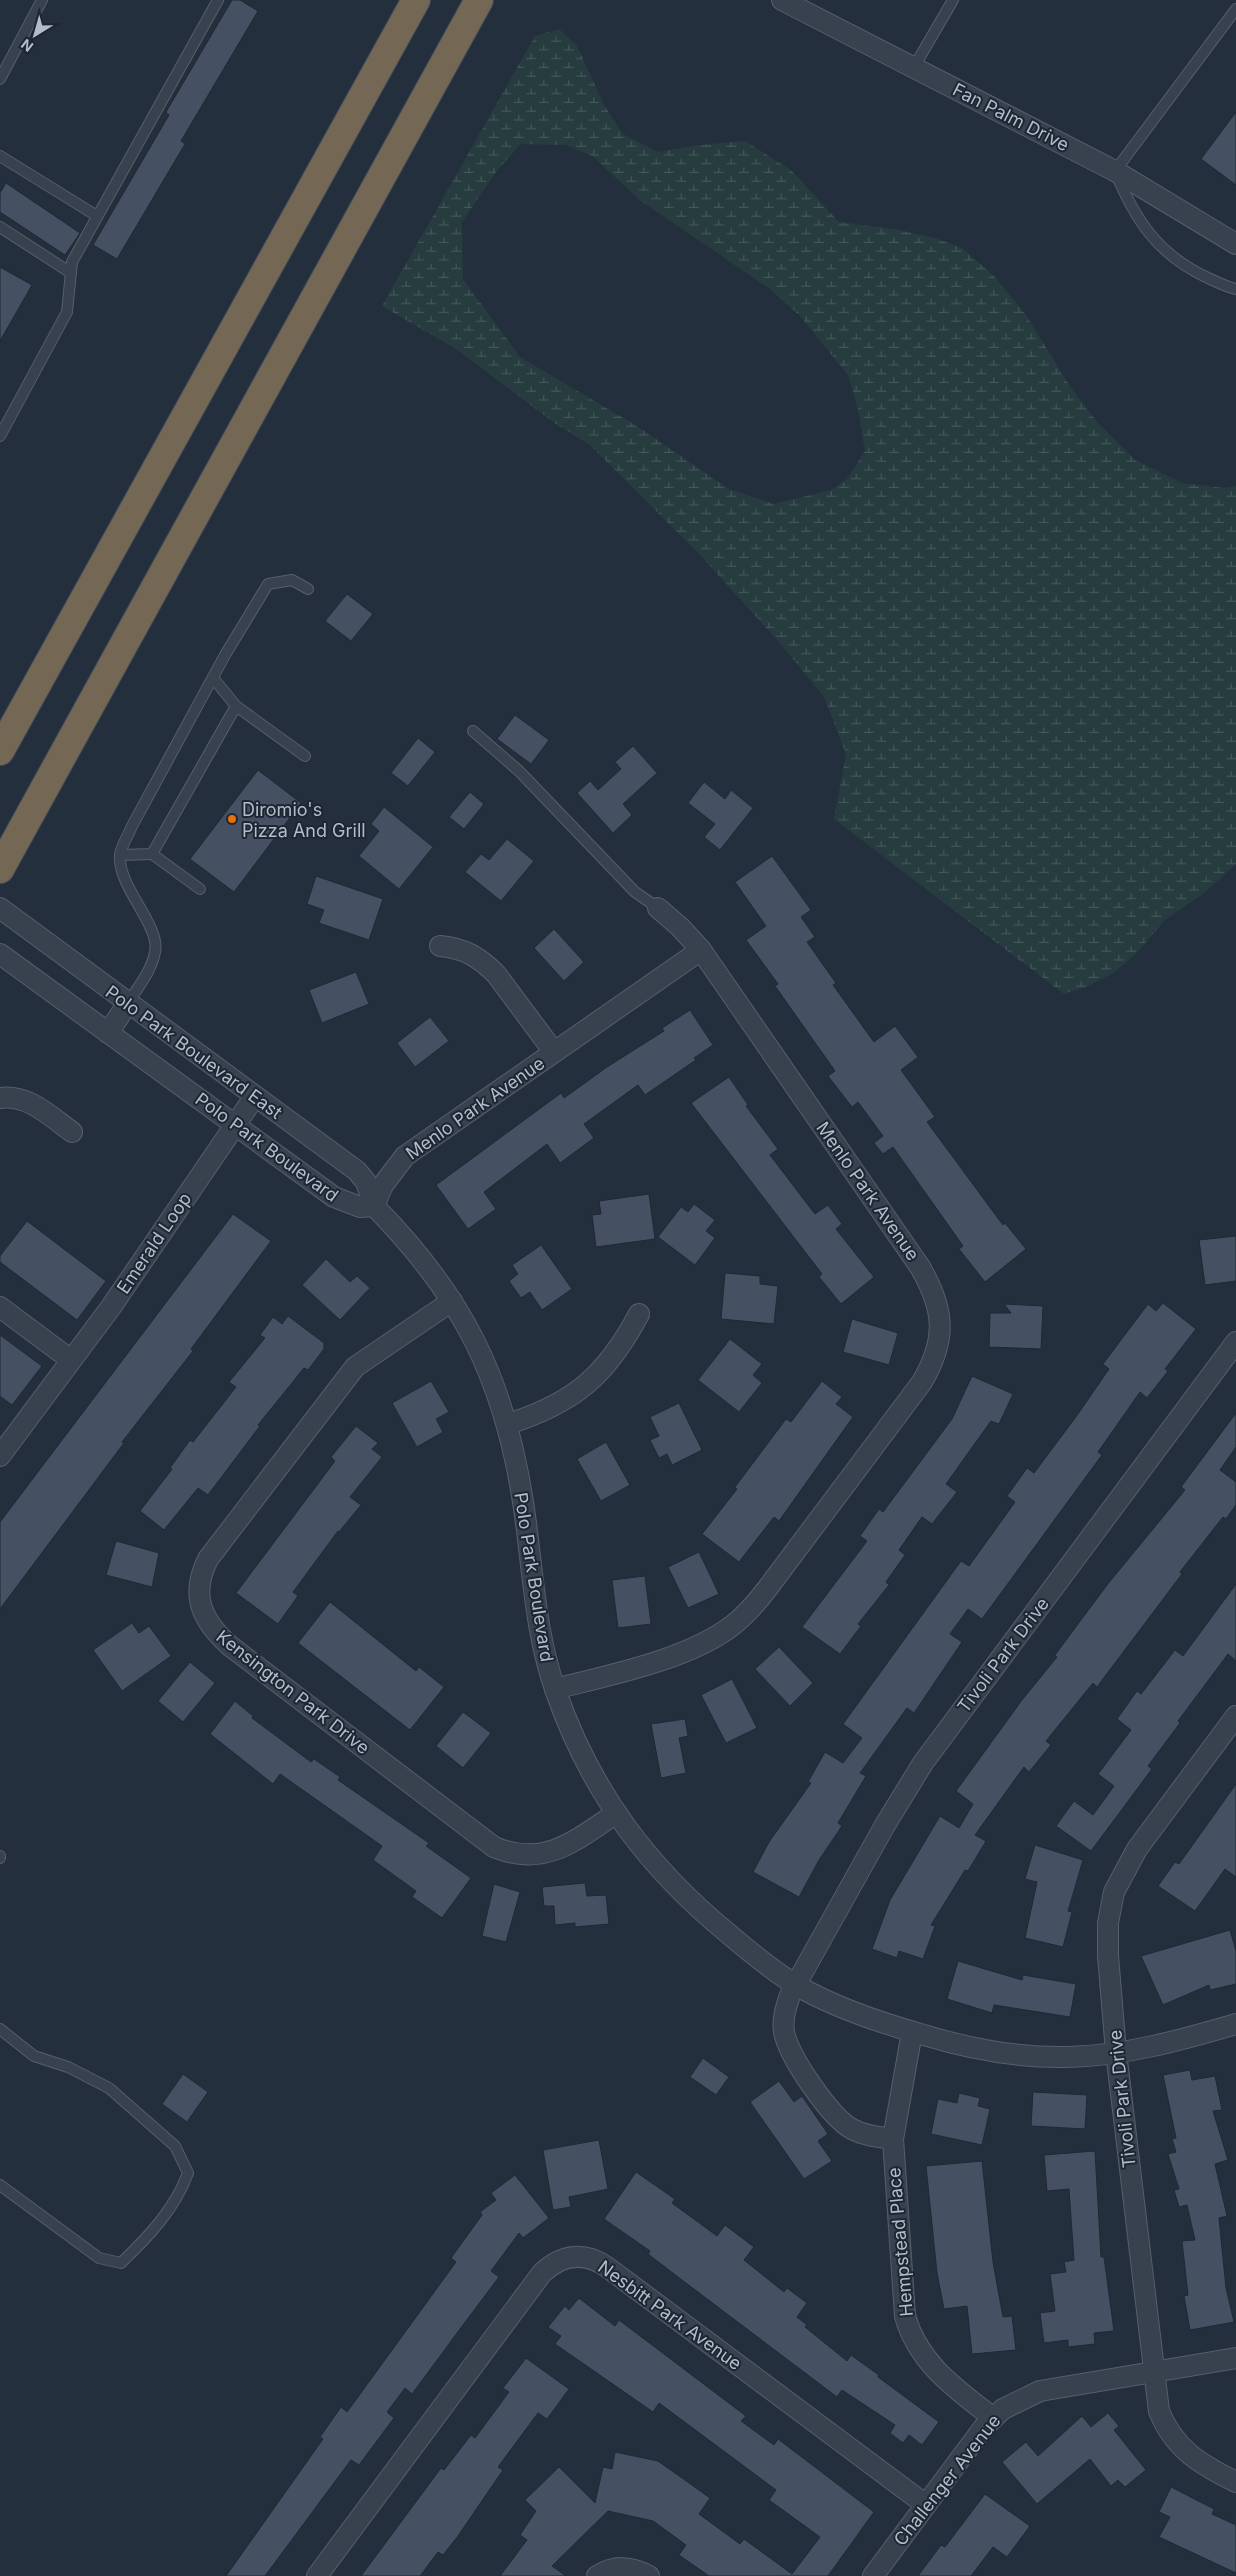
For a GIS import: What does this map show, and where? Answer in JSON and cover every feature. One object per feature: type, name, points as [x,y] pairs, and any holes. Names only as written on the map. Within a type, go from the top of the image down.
[{"type":"highway","points":[[0,751],[416,0]]},
{"type":"highway","points":[[423,103],[464,0]]},
{"type":"highway","points":[[0,868],[480,0]]},
{"type":"street","name":"Fan Palm Drive","points":[[782,0],[1115,171],[1236,244]]},
{"type":"street","name":"Polo Park Boulevard East","points":[[0,908],[357,1171],[366,1182],[374,1206]]},
{"type":"street","points":[[658,908],[680,926],[701,950]]},
{"type":"street","points":[[440,946],[456,948],[471,953],[485,962],[554,1052]]},
{"type":"street","name":"Menlo Park Avenue","points":[[374,1206],[382,1185],[405,1156],[701,950],[920,1268],[937,1301],[941,1334],[931,1368],[767,1589],[745,1615],[720,1634],[675,1655],[555,1689]]},
{"type":"street","name":"Polo Park Boulevard","points":[[0,954],[334,1198],[360,1208],[374,1206],[418,1253],[452,1301],[489,1369],[508,1424],[523,1501],[538,1624],[555,1689],[582,1758],[615,1814],[647,1855],[688,1899],[749,1951],[796,1985],[842,2007],[912,2032],[956,2044],[1022,2055],[1068,2057],[1116,2052],[1163,2044],[1236,2024]]},
{"type":"street","points":[[108,1033],[128,1003]]},
{"type":"street","name":"Emerald Loop","points":[[2,1450],[71,1360],[255,1096]]},
{"type":"street","points":[[0,1098],[19,1097],[28,1101],[72,1132]]},
{"type":"street","points":[[357,1171],[383,1171],[396,1165]]},
{"type":"street","name":"Kensington Park Drive","points":[[452,1301],[366,1358],[335,1390],[208,1559],[200,1583],[202,1611],[209,1624],[230,1646],[494,1847],[516,1854],[541,1854],[566,1846],[615,1814]]},
{"type":"street","points":[[0,1307],[71,1360]]},
{"type":"street","points":[[508,1424],[552,1409],[582,1389],[615,1353],[639,1314]]},
{"type":"street","name":"Tivoli Park Drive","points":[[894,2139],[862,2134],[845,2125],[799,2064],[787,2042],[784,2024],[786,2006],[885,1825],[923,1763],[1236,1342]]},
{"type":"street","name":"Tivoli Park Drive","points":[[1236,1716],[1137,1848],[1114,1892],[1107,1939],[1116,2052],[1159,2412],[1170,2435],[1188,2454],[1199,2463],[1236,2482]]},
{"type":"street","name":"Hempstead Place","points":[[912,2032],[894,2139],[903,2298],[909,2330],[914,2342],[929,2364],[952,2386],[992,2417]]},
{"type":"street","name":"Nesbitt Park Avenue","points":[[317,2576],[542,2273],[556,2261],[572,2256],[590,2258],[607,2267],[926,2505]]},
{"type":"street","name":"Challenger Avenue","points":[[873,2576],[992,2417],[1014,2402],[1040,2392],[1153,2374],[1236,2358]]},
{"type":"street","points":[[597,2576],[612,2569],[622,2568],[641,2572],[648,2576]]},
{"type":"lane","points":[[0,79],[42,0]]},
{"type":"lane","points":[[0,436],[67,312],[72,262],[218,0]]},
{"type":"lane","points":[[914,67],[953,0]]},
{"type":"lane","points":[[1236,9],[1115,171],[1129,204],[1155,242],[1189,269],[1236,289]]},
{"type":"lane","points":[[0,156],[97,216]]},
{"type":"lane","points":[[0,227],[71,273]]},
{"type":"lane","points":[[128,1003],[147,973],[156,950],[151,930],[124,878],[120,854],[150,790],[268,584],[292,580],[308,589]]},
{"type":"lane","points":[[213,678],[236,706],[305,756]]},
{"type":"lane","points":[[152,854],[236,706]]},
{"type":"lane","points":[[473,731],[518,771],[635,892],[658,908]]},
{"type":"lane","points":[[120,854],[152,854],[200,889]]},
{"type":"lane","points":[[0,2029],[34,2056],[68,2067],[109,2088],[175,2146],[188,2173],[181,2194],[148,2237],[121,2263],[99,2258],[0,2184]]},
{"type":"green space","points":[[559,29],[577,46],[604,105],[623,134],[658,152],[699,145],[745,141],[791,170],[839,222],[894,229],[935,238],[962,248],[994,276],[1026,315],[1071,388],[1099,424],[1134,459],[1182,483],[1223,488],[1236,486],[1236,864],[1204,893],[1165,920],[1134,956],[1113,973],[1088,986],[1064,994],[834,819],[846,754],[824,697],[779,642],[699,554],[589,444],[556,424],[456,349],[382,306],[535,36]],"holes":[[[521,144],[566,145],[592,156],[641,201],[770,289],[800,316],[848,375],[858,409],[865,451],[847,479],[831,490],[774,504],[729,489],[640,428],[520,357],[463,279],[462,222],[496,172]]]},
{"type":"building","points":[[232,0],[240,0],[258,11],[181,141],[185,144],[117,259],[93,245],[169,115],[166,112]]},
{"type":"building","points":[[1236,112],[1236,185],[1201,159]]},
{"type":"building","points":[[6,183],[80,233],[65,255],[0,212],[0,193]]},
{"type":"building","points":[[0,267],[32,285],[0,341]]},
{"type":"building","points":[[347,594],[373,614],[351,641],[325,621]]},
{"type":"building","points":[[515,715],[549,740],[531,764],[497,739]]},
{"type":"building","points":[[418,738],[435,752],[408,786],[391,773]]},
{"type":"building","points":[[633,746],[657,773],[623,804],[632,815],[613,833],[577,793],[590,781],[598,790],[621,769],[615,762]]},
{"type":"building","points":[[258,770],[301,803],[234,892],[190,859]]},
{"type":"building","points":[[704,782],[725,799],[731,790],[753,808],[720,850],[704,837],[715,824],[688,803]]},
{"type":"building","points":[[470,792],[484,804],[464,829],[449,817]]},
{"type":"building","points":[[384,807],[433,847],[399,889],[359,856],[379,831],[371,824]]},
{"type":"building","points":[[507,839],[534,861],[501,901],[465,872],[481,854],[489,860]]},
{"type":"building","points":[[772,856],[811,910],[801,917],[815,937],[807,942],[836,983],[833,985],[874,1042],[895,1026],[918,1057],[901,1070],[935,1117],[927,1122],[1003,1225],[1005,1223],[1026,1249],[985,1282],[959,1249],[963,1246],[893,1147],[883,1154],[874,1143],[883,1136],[858,1102],[852,1107],[828,1076],[835,1071],[775,986],[778,984],[746,940],[766,926],[735,882]]},
{"type":"building","points":[[316,876],[383,899],[369,940],[319,923],[324,910],[307,904]]},
{"type":"building","points":[[554,929],[584,962],[564,981],[534,948]]},
{"type":"building","points":[[356,972],[369,1004],[322,1023],[309,990]]},
{"type":"building","points":[[690,1010],[713,1045],[694,1058],[696,1060],[645,1095],[638,1085],[584,1124],[594,1138],[560,1163],[547,1144],[484,1192],[496,1209],[468,1229],[436,1185],[561,1093],[564,1098],[607,1067],[664,1031],[662,1028]]},
{"type":"building","points":[[430,1017],[449,1041],[415,1067],[397,1043]]},
{"type":"building","points":[[729,1077],[748,1105],[746,1106],[778,1149],[770,1155],[815,1214],[828,1205],[842,1224],[836,1229],[874,1277],[841,1304],[819,1277],[822,1274],[691,1103]]},
{"type":"building","points":[[649,1194],[655,1239],[596,1247],[592,1215],[601,1214],[599,1201]]},
{"type":"building","points":[[694,1204],[715,1220],[706,1231],[715,1238],[695,1265],[658,1237],[681,1207],[688,1212]]},
{"type":"building","points":[[233,1214],[271,1241],[191,1349],[193,1351],[122,1442],[124,1443],[0,1609],[0,1522]]},
{"type":"building","points":[[27,1221],[106,1281],[77,1320],[0,1262],[0,1256]]},
{"type":"building","points":[[1236,1236],[1236,1281],[1205,1285],[1199,1240]]},
{"type":"building","points":[[541,1245],[572,1289],[542,1310],[530,1292],[521,1298],[509,1281],[518,1274],[512,1265]]},
{"type":"building","points":[[326,1259],[350,1282],[357,1276],[370,1288],[340,1320],[302,1285]]},
{"type":"building","points":[[725,1273],[760,1276],[760,1284],[778,1286],[774,1324],[721,1319]]},
{"type":"building","points":[[1163,1303],[1196,1329],[1165,1369],[1168,1371],[1147,1398],[1140,1392],[1098,1452],[1102,1455],[982,1619],[968,1609],[950,1634],[962,1642],[914,1713],[907,1708],[860,1773],[866,1776],[838,1823],[842,1826],[819,1860],[799,1897],[753,1872],[769,1842],[811,1783],[808,1782],[825,1752],[843,1763],[862,1738],[843,1724],[961,1561],[969,1566],[1015,1502],[1007,1496],[1027,1468],[1034,1473],[1078,1414],[1109,1369],[1103,1364],[1148,1304],[1156,1311]]},
{"type":"building","points":[[1004,1304],[1043,1306],[1041,1349],[989,1347],[990,1313],[1011,1313]]},
{"type":"building","points":[[288,1316],[324,1343],[324,1349],[308,1370],[304,1368],[258,1425],[260,1426],[208,1495],[198,1488],[164,1530],[140,1511],[172,1469],[170,1468],[190,1440],[193,1442],[236,1387],[229,1382],[265,1338],[260,1335],[273,1317],[282,1324]]},
{"type":"building","points":[[852,1319],[898,1333],[889,1365],[843,1352]]},
{"type":"building","points":[[0,1335],[42,1366],[12,1405],[0,1396]]},
{"type":"building","points":[[730,1339],[762,1364],[753,1375],[762,1383],[739,1412],[698,1380]]},
{"type":"building","points":[[972,1376],[1013,1394],[999,1424],[991,1421],[946,1484],[957,1492],[932,1524],[922,1517],[899,1550],[905,1555],[886,1582],[889,1585],[858,1624],[861,1626],[840,1654],[802,1627],[867,1541],[860,1536],[879,1509],[883,1512],[952,1419]]},
{"type":"building","points":[[431,1381],[449,1412],[436,1419],[443,1432],[417,1447],[392,1403]]},
{"type":"building","points":[[822,1381],[842,1397],[836,1404],[853,1417],[779,1521],[774,1517],[739,1562],[702,1534],[737,1489],[735,1487],[786,1419],[791,1422]]},
{"type":"building","points":[[679,1403],[702,1450],[672,1465],[667,1454],[659,1458],[650,1440],[659,1436],[650,1417]]},
{"type":"building","points":[[1236,1413],[1236,1447],[1220,1470],[1236,1482],[1236,1505],[1226,1519],[1223,1517],[1180,1572],[1182,1574],[1097,1687],[1093,1683],[1046,1741],[1051,1745],[1029,1772],[1024,1767],[975,1835],[986,1841],[968,1871],[965,1870],[931,1925],[935,1926],[923,1959],[899,1951],[897,1958],[872,1949],[890,1900],[940,1816],[959,1828],[973,1804],[956,1791],[1022,1700],[1057,1657],[1055,1655],[1107,1585],[1185,1490],[1181,1487]]},
{"type":"building","points":[[356,1426],[378,1443],[372,1449],[382,1457],[350,1497],[361,1505],[338,1531],[293,1592],[298,1596],[278,1624],[236,1593],[335,1461],[331,1457]]},
{"type":"building","points":[[606,1442],[630,1485],[601,1501],[577,1459]]},
{"type":"building","points":[[116,1541],[159,1553],[152,1587],[106,1575]]},
{"type":"building","points":[[699,1552],[719,1594],[688,1608],[668,1567]]},
{"type":"building","points":[[645,1576],[651,1624],[618,1628],[612,1580]]},
{"type":"building","points":[[1236,1584],[1236,1661],[1228,1654],[1178,1721],[1180,1723],[1148,1766],[1152,1769],[1091,1851],[1056,1826],[1074,1801],[1093,1815],[1114,1786],[1098,1774],[1131,1730],[1117,1719],[1137,1691],[1141,1694],[1175,1650],[1183,1656]]},
{"type":"building","points":[[330,1602],[416,1671],[419,1667],[444,1687],[410,1730],[298,1643]]},
{"type":"building","points":[[132,1623],[139,1633],[149,1626],[171,1656],[122,1691],[93,1650]]},
{"type":"building","points":[[779,1647],[813,1683],[790,1706],[755,1669]]},
{"type":"building","points":[[190,1662],[215,1683],[183,1722],[158,1701]]},
{"type":"building","points":[[732,1679],[757,1728],[726,1743],[701,1695]]},
{"type":"building","points":[[235,1701],[253,1716],[252,1718],[311,1762],[314,1759],[340,1777],[338,1780],[429,1843],[426,1846],[471,1878],[442,1918],[412,1897],[416,1891],[373,1860],[382,1846],[280,1774],[273,1784],[210,1734]]},
{"type":"building","points":[[463,1712],[491,1733],[463,1768],[436,1746]]},
{"type":"building","points":[[685,1719],[688,1736],[679,1738],[686,1773],[661,1778],[651,1724]]},
{"type":"building","points":[[1236,1784],[1236,1877],[1225,1869],[1195,1911],[1158,1886],[1175,1862],[1179,1864]]},
{"type":"building","points":[[1035,1845],[1083,1860],[1068,1911],[1072,1912],[1063,1947],[1025,1938],[1037,1882],[1025,1879]]},
{"type":"building","points":[[585,1883],[587,1896],[606,1895],[609,1924],[575,1927],[575,1923],[555,1925],[554,1906],[544,1906],[542,1887]]},
{"type":"building","points":[[494,1884],[520,1892],[506,1942],[482,1936]]},
{"type":"building","points":[[1230,1930],[1236,1951],[1236,1984],[1210,1990],[1209,1985],[1163,2005],[1141,1956]]},
{"type":"building","points":[[958,1961],[1022,1980],[1023,1975],[1076,1984],[1070,2017],[994,2005],[992,2013],[947,1999]]},
{"type":"building","points":[[703,2058],[729,2077],[716,2095],[690,2077]]},
{"type":"building","points":[[1190,2070],[1192,2080],[1215,2076],[1222,2110],[1213,2111],[1228,2160],[1215,2164],[1227,2216],[1219,2218],[1226,2288],[1234,2322],[1190,2330],[1184,2296],[1188,2295],[1182,2241],[1195,2240],[1187,2205],[1179,2207],[1174,2190],[1179,2189],[1168,2154],[1176,2152],[1172,2139],[1176,2138],[1163,2075]]},
{"type":"building","points":[[183,2074],[208,2092],[187,2122],[162,2104]]},
{"type":"building","points":[[779,2081],[794,2102],[802,2096],[828,2134],[818,2141],[832,2161],[804,2179],[750,2102]]},
{"type":"building","points":[[1033,2092],[1087,2095],[1085,2129],[1031,2126]]},
{"type":"building","points":[[959,2093],[980,2098],[978,2106],[990,2109],[982,2145],[931,2134],[938,2099],[957,2103]]},
{"type":"building","points":[[599,2140],[608,2189],[569,2197],[571,2207],[553,2210],[543,2150]]},
{"type":"building","points":[[1095,2151],[1101,2257],[1104,2257],[1114,2331],[1094,2333],[1095,2344],[1068,2347],[1068,2340],[1044,2343],[1040,2313],[1055,2311],[1050,2274],[1066,2272],[1064,2262],[1074,2260],[1069,2189],[1047,2191],[1044,2155]]},
{"type":"building","points":[[982,2161],[993,2262],[1003,2317],[1012,2316],[1016,2350],[972,2354],[967,2306],[944,2309],[937,2273],[926,2166]]},
{"type":"building","points":[[636,2172],[675,2199],[672,2203],[717,2236],[725,2225],[754,2247],[744,2260],[784,2292],[787,2288],[807,2303],[797,2317],[807,2325],[805,2327],[847,2361],[851,2355],[939,2422],[922,2445],[909,2435],[903,2443],[890,2433],[895,2425],[842,2390],[837,2397],[648,2254],[650,2251],[604,2219]]},
{"type":"building","points":[[515,2175],[549,2218],[523,2238],[519,2233],[491,2271],[499,2277],[412,2394],[405,2388],[387,2412],[394,2418],[359,2465],[351,2460],[265,2576],[226,2576],[323,2439],[320,2437],[341,2407],[347,2412],[456,2262],[451,2258],[482,2215],[480,2212],[496,2200],[491,2193]]},
{"type":"building","points":[[579,2298],[615,2326],[619,2320],[746,2416],[741,2421],[774,2445],[778,2439],[874,2512],[828,2576],[709,2576],[679,2555],[686,2545],[653,2521],[608,2511],[552,2566],[566,2576],[500,2576],[527,2540],[520,2535],[536,2511],[525,2500],[559,2467],[595,2503],[603,2467],[612,2469],[615,2452],[658,2461],[710,2498],[699,2514],[740,2544],[744,2539],[792,2574],[820,2537],[769,2500],[776,2490],[659,2403],[653,2412],[555,2344],[561,2336],[548,2327],[565,2306],[569,2310]]},
{"type":"building","points":[[526,2358],[569,2389],[547,2419],[538,2413],[498,2467],[503,2470],[458,2536],[443,2555],[438,2552],[420,2576],[361,2576],[441,2468],[444,2470],[471,2435],[475,2438],[509,2392],[503,2388]]},
{"type":"building","points":[[1108,2413],[1119,2426],[1114,2430],[1146,2470],[1125,2487],[1118,2480],[1111,2486],[1090,2459],[1037,2504],[1002,2462],[1026,2442],[1038,2456],[1082,2416],[1091,2427]]},
{"type":"building","points":[[1171,2487],[1214,2509],[1212,2514],[1236,2525],[1236,2573],[1159,2537],[1170,2517],[1159,2512]]},
{"type":"building","points":[[985,2494],[1030,2526],[1007,2557],[993,2547],[971,2576],[918,2576],[941,2545],[945,2547]]},
{"type":"place","name":"Diromio's Pizza And Grill","points":[[232,819]]}]
